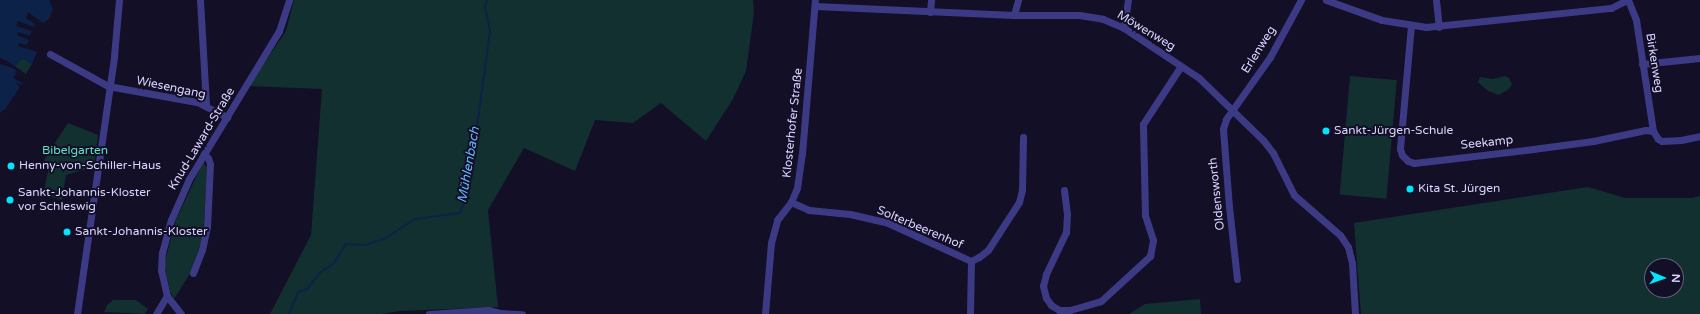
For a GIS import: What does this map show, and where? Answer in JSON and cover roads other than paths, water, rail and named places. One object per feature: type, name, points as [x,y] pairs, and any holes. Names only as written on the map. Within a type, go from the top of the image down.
[{"type":"street","points":[[77,314],[92,213],[108,86],[114,56],[119,0]]},
{"type":"street","points":[[200,0],[207,93],[206,105]]},
{"type":"street","name":"Knud-Laward-Straße","points":[[181,314],[168,296],[163,283],[161,262],[166,235],[177,204],[204,154],[279,31],[289,0]]},
{"type":"street","points":[[930,12],[931,0]]},
{"type":"street","points":[[1014,15],[1018,0]]},
{"type":"street","points":[[1124,28],[1128,0]]},
{"type":"street","name":"Erlenweg","points":[[1232,110],[1270,57],[1301,0]]},
{"type":"street","points":[[1326,0],[1382,20],[1411,25],[1439,27],[1611,8],[1628,0]]},
{"type":"street","points":[[1436,0],[1439,27]]},
{"type":"street","name":"Birkenweg","points":[[1628,0],[1636,20],[1653,131]]},
{"type":"street","name":"Möwenweg","points":[[815,3],[930,12],[1014,15],[1079,15],[1103,19],[1124,28],[1199,78],[1263,140],[1273,153],[1294,195],[1340,235],[1348,247],[1352,262],[1355,314]]},
{"type":"street","name":"Klosterhofer Straße","points":[[765,314],[771,243],[777,220],[792,202],[797,188],[802,154],[815,3]]},
{"type":"street","name":"Seekamp","points":[[1411,25],[1400,149],[1402,155],[1408,161],[1414,163],[1533,149],[1593,141],[1646,130],[1653,131]]},
{"type":"street","name":"Wiesengang","points":[[50,54],[108,86],[197,102],[206,105],[227,117]]},
{"type":"street","points":[[1642,64],[1700,58]]},
{"type":"street","points":[[1064,190],[1067,214],[1066,232],[1046,274],[1043,286],[1046,298],[1051,305],[1058,310],[1070,310],[1101,301],[1150,256],[1153,240],[1145,214],[1143,124],[1181,66]]},
{"type":"street","name":"Oldensworth","points":[[1232,110],[1226,119],[1223,129],[1229,207],[1237,279]]},
{"type":"street","points":[[1653,131],[1658,139],[1662,141],[1681,140],[1700,136]]},
{"type":"street","name":"Solterbeerenhof","points":[[792,202],[809,210],[850,214],[888,223],[970,261],[979,258],[988,250],[1019,202],[1022,190],[1023,136]]},
{"type":"street","points":[[193,273],[202,250],[207,227],[210,164],[208,158],[204,154]]},
{"type":"street","name":"Solterbeerenhof","points":[[970,261],[970,314]]},
{"type":"street","points":[[156,314],[168,296]]},
{"type":"street","points":[[429,314],[488,310],[498,314],[522,314]]},
{"type":"water","points":[[0,0],[49,0],[53,9],[49,19],[43,23],[28,12],[26,18],[35,24],[33,27],[18,21],[16,26],[32,31],[30,36],[18,32],[17,35],[29,40],[27,45],[19,43],[18,46],[37,52],[32,64],[24,59],[20,60],[15,67],[26,74],[25,76],[15,71],[16,74],[13,78],[22,83],[22,85],[15,82],[20,87],[6,108],[0,113]]},
{"type":"waterway","name":"Mühlenbach","points":[[289,314],[298,292],[307,289],[320,273],[334,263],[346,244],[365,245],[384,239],[415,219],[460,213],[466,197],[470,145],[477,127],[490,31],[485,7],[487,0]]},
{"type":"place","name":"Sankt-Jürgen-Schule","points":[[1326,131]]},
{"type":"place","name":"Henny-von-Schiller-Haus","points":[[11,166]]},
{"type":"place","name":"Kita St. Jürgen","points":[[1410,189]]},
{"type":"place","name":"Sankt-Johannis-Kloster vor Schleswig","points":[[10,200]]},
{"type":"place","name":"Sankt-Johannis-Kloster","points":[[67,232]]},
{"type":"park label","name":"Bibelgarten","points":[[75,151]]}]
